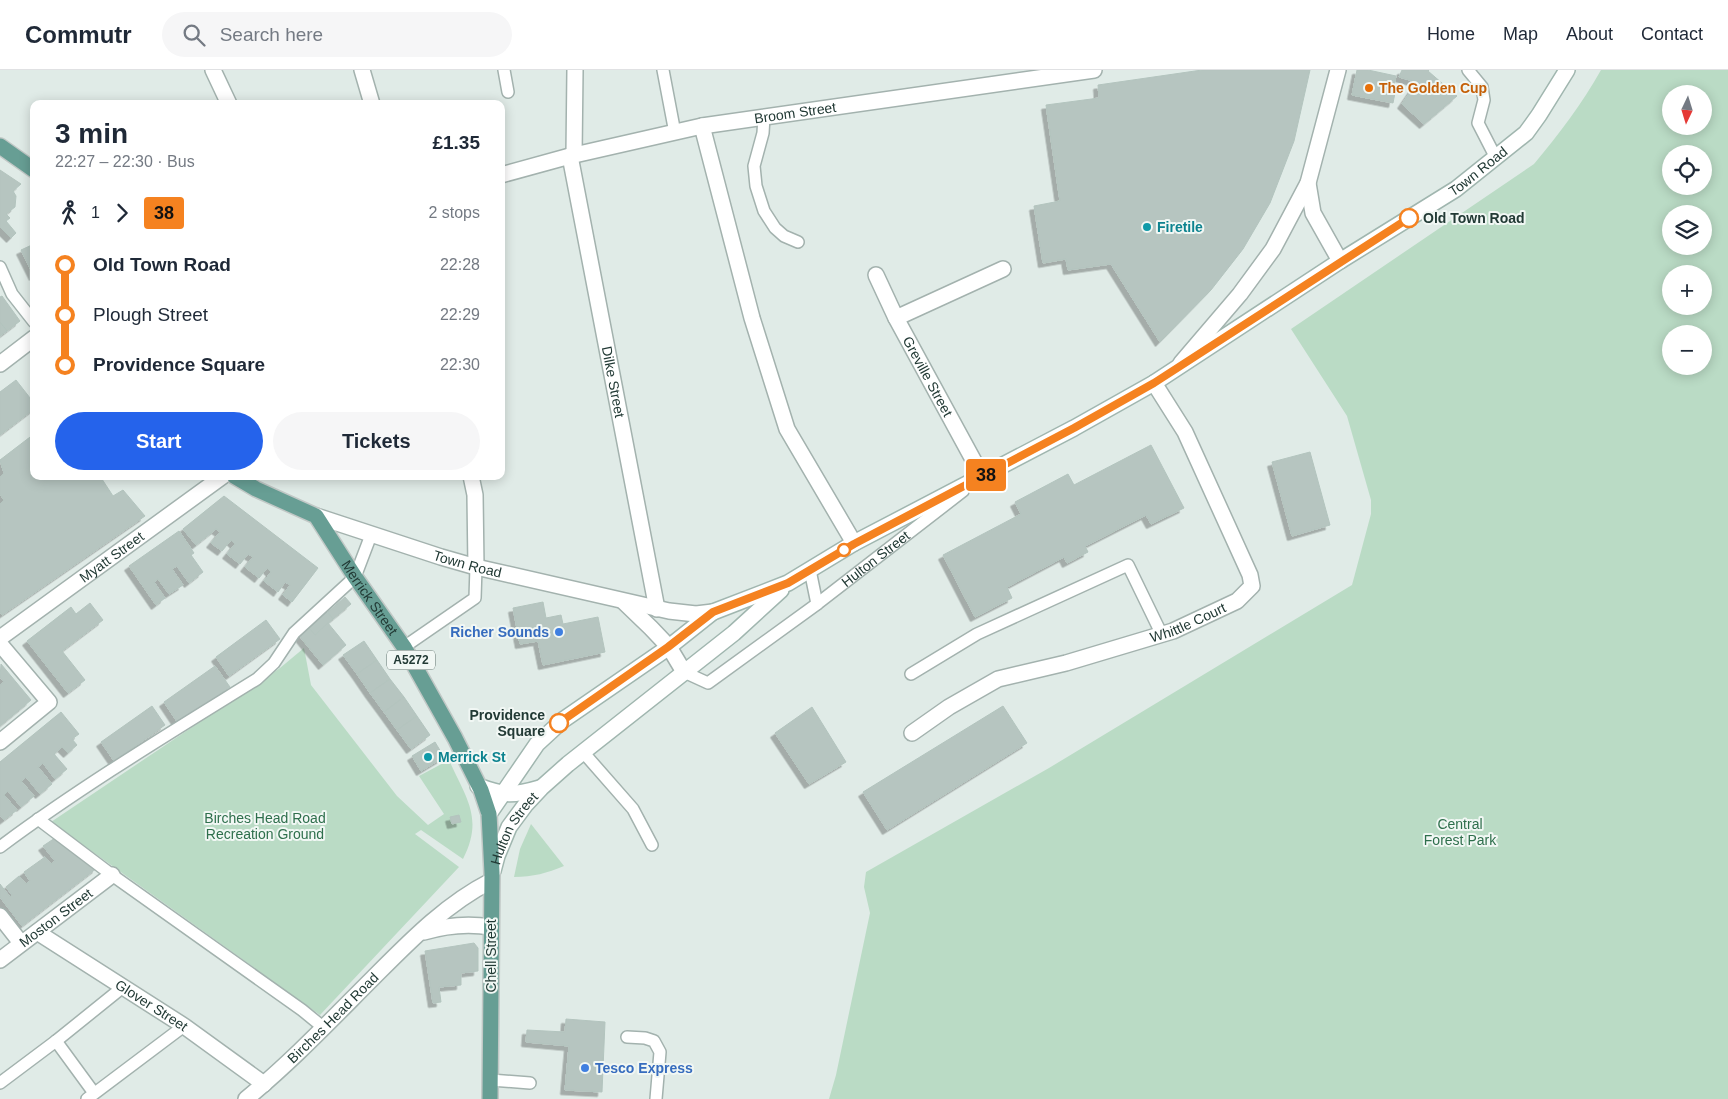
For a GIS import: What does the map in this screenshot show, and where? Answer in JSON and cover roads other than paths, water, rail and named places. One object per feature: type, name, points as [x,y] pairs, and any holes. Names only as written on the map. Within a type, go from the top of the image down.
[{"type":"main road","points":[[0,146],[30,167]]},
{"type":"main road","points":[[241,480],[256,489],[316,516]]},
{"type":"main road","name":"Merrick Street","points":[[316,516],[355,577],[404,647],[455,738],[490,814]]},
{"type":"main road","name":"Chell Street","points":[[490,814],[492,877],[490,1099]]},
{"type":"street","points":[[213,70],[226,100]]},
{"type":"street","points":[[362,70],[371,100]]},
{"type":"street","name":"Dilke Street","points":[[575,70],[572,155],[657,609]]},
{"type":"street","name":"Broom Street","points":[[505,175],[572,155],[702,126],[1094,70]]},
{"type":"street","points":[[1177,368],[1240,294],[1273,249],[1308,183],[1338,70]]},
{"type":"street","name":"Town Road","points":[[316,516],[476,567],[657,609],[691,614],[713,612],[788,583],[854,544],[1074,428],[1154,383],[1340,261],[1456,189],[1526,133],[1567,70]]},
{"type":"street","points":[[702,126],[752,318],[786,430],[854,544]]},
{"type":"street","points":[[1308,183],[1313,213],[1340,261]]},
{"type":"street","points":[[896,318],[1003,270]]},
{"type":"street","name":"Greville Street","points":[[876,274],[896,318],[982,476]]},
{"type":"street","points":[[0,364],[30,341]]},
{"type":"street","name":"Whittle Court","points":[[912,733],[949,707],[998,679],[1066,663],[1173,631],[1237,601],[1252,586],[1250,575],[1185,432],[1154,383]]},
{"type":"street","name":"Myatt Street","points":[[1,646],[218,480]]},
{"type":"street","points":[[472,480],[475,495],[476,567]]},
{"type":"street","name":"Hulton Street","points":[[492,877],[497,856],[509,827],[541,788],[583,752],[734,633],[788,583]]},
{"type":"street","name":"Town Road","points":[[622,601],[668,647],[684,672]]},
{"type":"street","name":"Hulton Street","points":[[490,814],[537,744],[549,732],[563,720],[668,647],[713,612]]},
{"type":"street","points":[[0,742],[49,702],[1,646]]},
{"type":"street","name":"Hulton Street","points":[[478,786],[503,794],[520,794],[541,788]]},
{"type":"street","name":"Moston Street","points":[[0,960],[112,874]]},
{"type":"street","name":"Birches Head Road","points":[[246,1099],[324,1028],[417,934],[492,877]]},
{"type":"street","points":[[0,916],[21,943]]},
{"type":"street","name":"Birches Head Road","points":[[417,934],[456,924],[491,927]]},
{"type":"street","name":"Glover Street","points":[[37,932],[184,1026],[264,1084]]},
{"type":"lane","points":[[504,70],[508,92]]},
{"type":"lane","points":[[662,70],[675,133]]},
{"type":"lane","points":[[1468,70],[1482,87],[1484,100],[1478,123],[1496,158]]},
{"type":"lane","points":[[764,117],[763,132],[754,166],[756,186],[764,211],[775,228],[784,236],[798,242]]},
{"type":"lane","points":[[0,267],[12,294],[30,317]]},
{"type":"lane","name":"Hulton Street","points":[[684,672],[708,683],[817,604],[982,476]]},
{"type":"lane","points":[[0,847],[38,819],[118,766],[257,679],[274,663],[294,633],[355,577],[371,535]]},
{"type":"lane","points":[[911,674],[977,634],[1128,565],[1162,635]]},
{"type":"lane","points":[[404,647],[475,598],[476,567]]},
{"type":"lane","points":[[810,570],[817,604]]},
{"type":"lane","points":[[583,752],[634,809],[652,845]]},
{"type":"lane","points":[[38,819],[302,1010],[324,1028]]},
{"type":"lane","points":[[0,1083],[56,1041],[122,986]]},
{"type":"lane","points":[[56,1041],[91,1096],[184,1026]]},
{"type":"lane","points":[[627,1037],[645,1038],[654,1041],[660,1052],[656,1099]]},
{"type":"lane","points":[[491,1080],[530,1083]]},
{"type":"place","name":"The Golden Cup","points":[[1369,88]]},
{"type":"place","name":"Old Town Road","points":[[1409,218]]},
{"type":"place","name":"Firetile","points":[[1147,227]]},
{"type":"place","name":"Richer Sounds","points":[[559,632]]},
{"type":"place","name":"Providence Square","points":[[559,723]]},
{"type":"place","name":"Merrick St","points":[[428,757]]},
{"type":"place","name":"Tesco Express","points":[[585,1068]]},
{"type":"park label","name":"Birches Head Road Recreation Ground","points":[[265,826]]},
{"type":"park label","name":"Central Forest Park","points":[[1460,832]]}]
